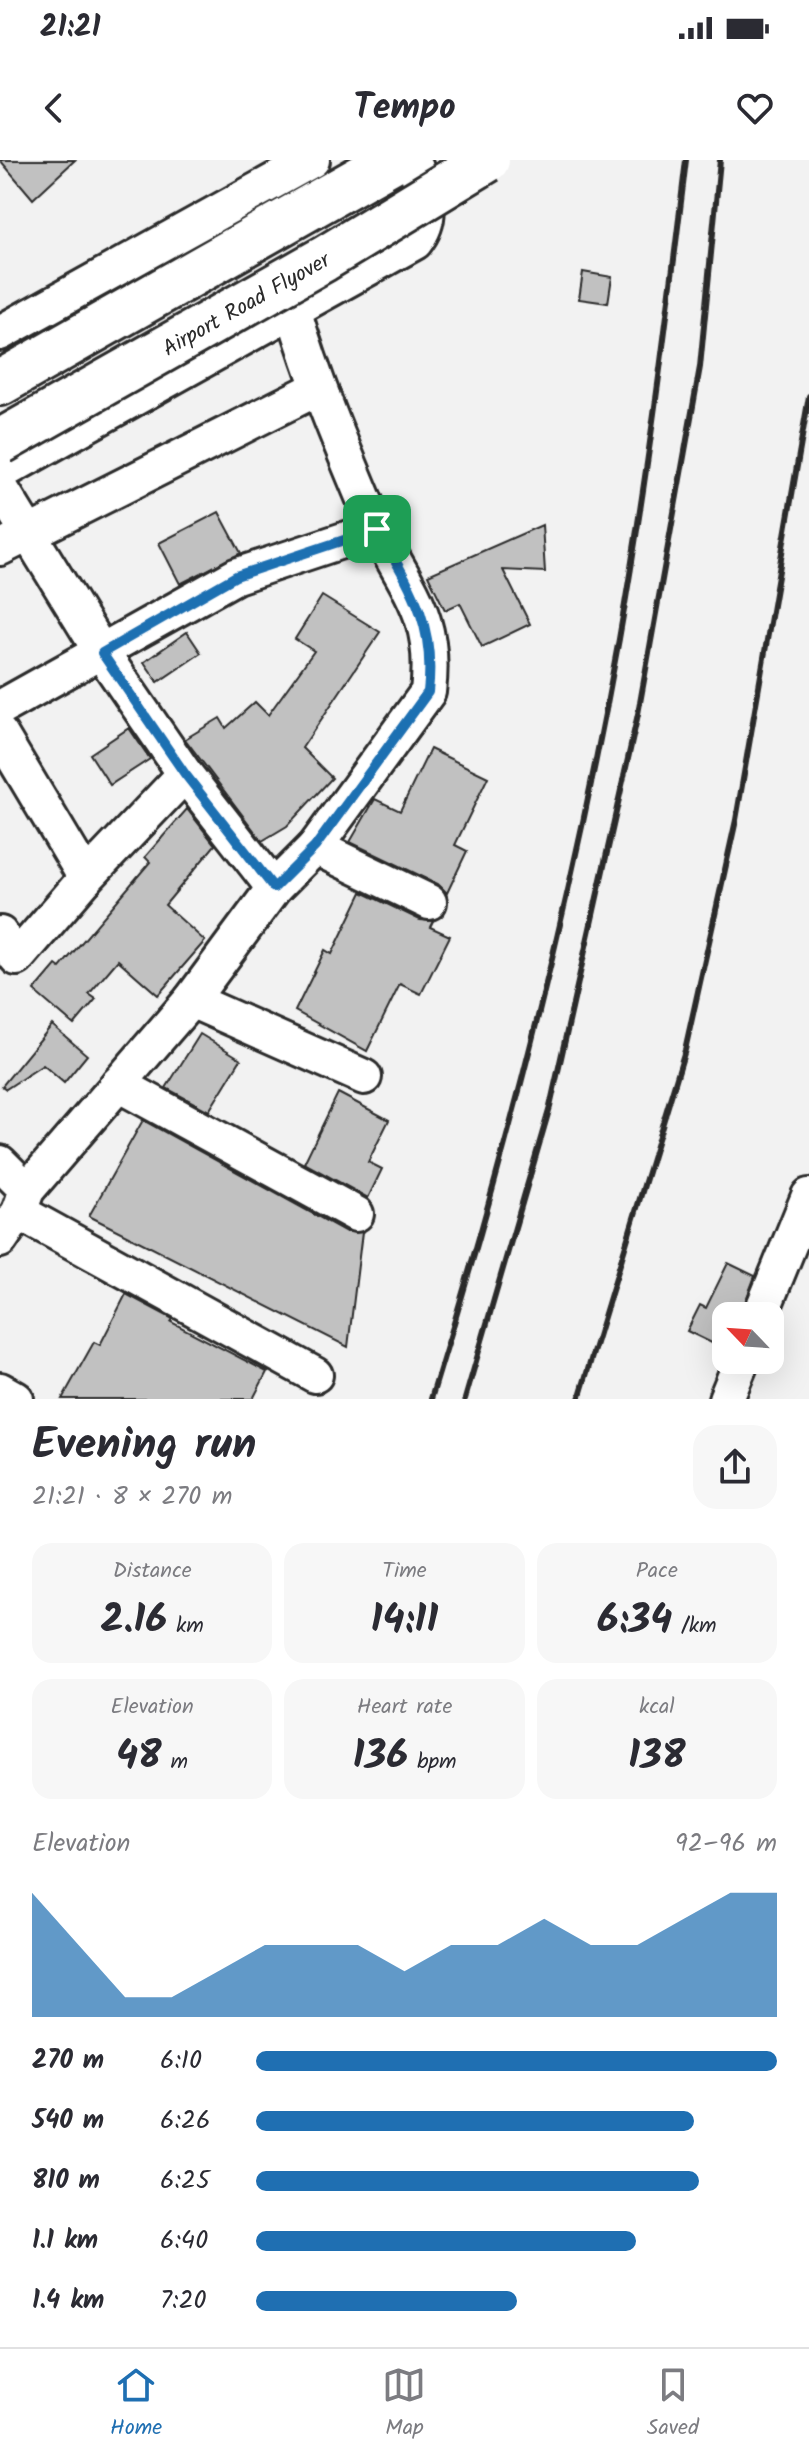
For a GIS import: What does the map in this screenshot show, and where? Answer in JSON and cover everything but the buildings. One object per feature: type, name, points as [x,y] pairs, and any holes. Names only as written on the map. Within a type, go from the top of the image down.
[{"type":"main road","points":[[0,383],[393,160]]},
{"type":"main road","name":"Airport Road Flyover","points":[[0,442],[324,259],[487,160]]},
{"type":"street","points":[[0,333],[312,160]]},
{"type":"street","points":[[0,473],[415,242],[425,229],[430,209],[413,160]]},
{"type":"street","points":[[0,1240],[23,1201],[191,1000],[274,888],[315,847],[428,692],[431,662],[418,600],[377,529],[316,389],[293,309]]},
{"type":"street","points":[[15,542],[316,389]]},
{"type":"street","points":[[0,487],[15,542],[102,653],[185,774],[274,888]]},
{"type":"street","points":[[0,708],[236,576],[377,529]]},
{"type":"street","points":[[0,734],[86,878]]},
{"type":"street","points":[[0,934],[17,958],[86,878],[185,774]]},
{"type":"street","points":[[315,847],[429,902]]},
{"type":"street","points":[[191,1000],[364,1077]]},
{"type":"street","points":[[118,1084],[356,1214]]},
{"type":"street","points":[[0,1163],[23,1201],[315,1375]]},
{"type":"street","points":[[766,1302],[809,1196]]},
{"type":"street","points":[[726,1399],[736,1374]]},
{"type":"street","points":[[0,1390],[16,1399]]},
{"type":"railway","points":[[431,1399],[537,1022],[601,735],[647,460],[686,160]]},
{"type":"railway","points":[[465,1399],[550,1107],[638,714],[700,367],[720,160]]},
{"type":"railway","points":[[579,1399],[685,1050],[736,820],[809,396]]},
{"type":"route","points":[[377,529],[418,600],[431,662],[428,692],[315,847],[274,888],[185,774],[102,653],[236,576],[377,529]]}]
